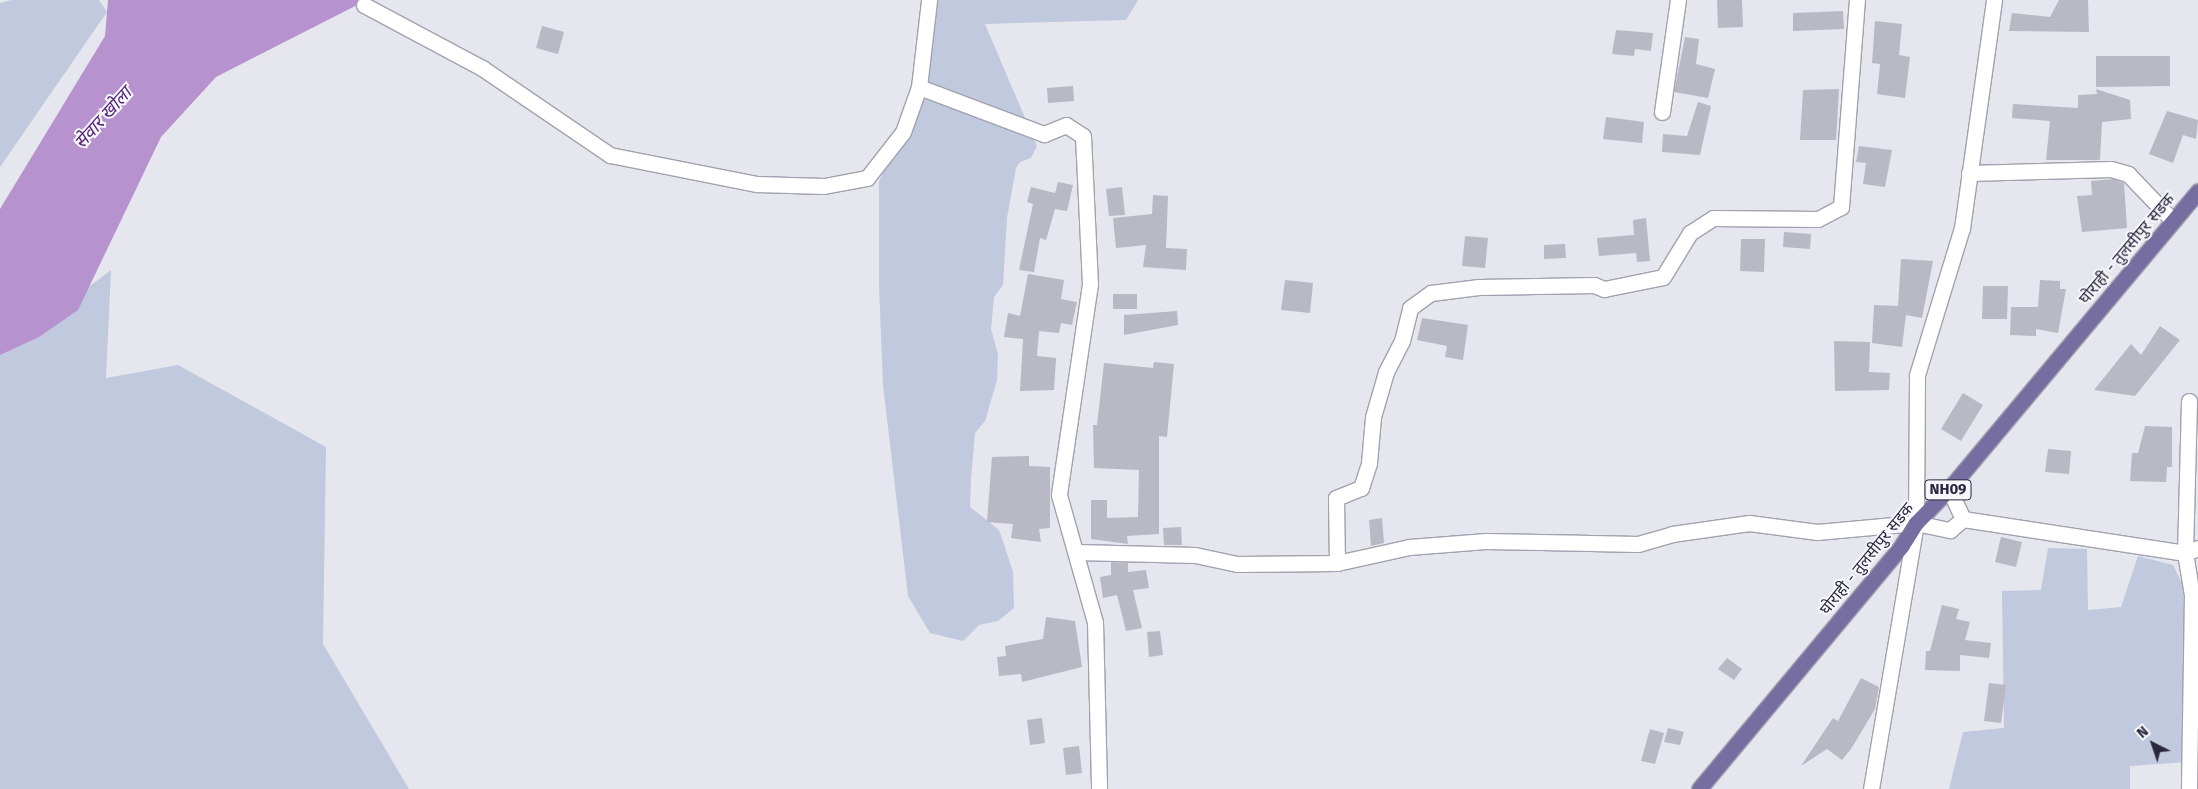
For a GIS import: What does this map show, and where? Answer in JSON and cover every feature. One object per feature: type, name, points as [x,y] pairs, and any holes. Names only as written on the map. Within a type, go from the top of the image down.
[{"type":"main road","name":"घोराही - तुलसीपुर सडक","points":[[1699,789],[1902,545],[1916,523],[1949,489],[2198,191]]},
{"type":"street","points":[[364,5],[482,68],[610,155],[757,184],[824,186],[867,178],[903,132],[919,87],[929,0]]},
{"type":"street","points":[[1662,112],[1678,0]]},
{"type":"street","points":[[1337,563],[1336,498],[1361,488],[1369,463],[1373,417],[1386,372],[1402,341],[1410,308],[1431,293],[1479,287],[1594,285],[1604,289],[1663,277],[1690,233],[1713,218],[1818,219],[1841,207],[1856,0]]},
{"type":"street","points":[[1871,789],[1916,523],[1917,376],[1962,228],[1994,0]]},
{"type":"street","points":[[919,87],[1044,134],[1066,126],[1083,136],[1090,284],[1059,495],[1077,552],[1094,622],[1099,789]]},
{"type":"street","points":[[1969,173],[2111,169],[2128,174],[2173,221]]},
{"type":"street","points":[[2188,401],[2192,551],[2190,789]]},
{"type":"street","points":[[1949,489],[1963,519]]},
{"type":"street","points":[[1077,552],[1195,555],[1237,564],[1337,563],[1410,547],[1486,541],[1638,544],[1672,534],[1749,523],[1817,532],[1916,523],[1950,530],[1963,519],[2192,551]]},
{"type":"shaded area","points":[[12,0],[99,0],[107,12],[0,167],[0,3]]},
{"type":"shaded area","points":[[937,0],[1138,0],[1126,20],[985,24],[1037,146],[1031,158],[1020,162],[1016,168],[1007,218],[1003,285],[994,297],[991,329],[998,354],[997,380],[985,421],[975,433],[971,478],[970,507],[999,530],[1005,547],[1013,572],[1014,608],[998,621],[979,625],[963,641],[930,633],[908,596],[883,385],[879,286],[879,181],[921,93]]},
{"type":"shaded area","points":[[111,270],[106,378],[178,365],[326,447],[323,644],[409,789],[0,789],[0,354]]},
{"type":"shaded area","points":[[2048,548],[2087,549],[2088,610],[2121,607],[2138,556],[2173,565],[2188,596],[2186,762],[2130,766],[2130,789],[1949,789],[1963,732],[2004,728],[2002,591],[2041,590]]},
{"type":"water","name":"सेवार खोला","points":[[108,0],[367,0],[216,77],[161,137],[78,310],[39,337],[0,355],[0,209],[105,36]]},
{"type":"building","points":[[1717,0],[1742,0],[1743,27],[1718,28]]},
{"type":"building","points":[[2059,0],[2088,0],[2089,32],[2009,31],[2012,13],[2050,17]]},
{"type":"building","points":[[1843,11],[1844,29],[1793,31],[1793,13]]},
{"type":"building","points":[[1875,21],[1902,24],[1899,55],[1910,57],[1905,98],[1877,94],[1880,64],[1872,63]]},
{"type":"building","points":[[542,26],[564,32],[558,54],[536,48]]},
{"type":"building","points":[[1616,30],[1653,33],[1651,51],[1635,49],[1634,56],[1612,54]]},
{"type":"building","points":[[1685,37],[1699,39],[1696,64],[1715,69],[1708,98],[1674,92]]},
{"type":"building","points":[[2096,56],[2170,56],[2170,86],[2096,87]]},
{"type":"building","points":[[1073,86],[1074,101],[1048,103],[1047,88]]},
{"type":"building","points":[[1839,89],[1836,140],[1800,140],[1803,90]]},
{"type":"building","points":[[2096,89],[2130,100],[2131,119],[2102,122],[2100,160],[2046,160],[2050,121],[2012,118],[2013,104],[2078,108],[2078,95],[2097,94]]},
{"type":"building","points":[[1698,102],[1711,106],[1700,155],[1662,152],[1663,134],[1687,136]]},
{"type":"building","points":[[2167,111],[2198,120],[2196,139],[2183,135],[2173,163],[2149,154]]},
{"type":"building","points":[[1606,117],[1644,122],[1642,143],[1603,139]]},
{"type":"building","points":[[1859,146],[1892,150],[1885,187],[1863,184],[1866,163],[1856,162]]},
{"type":"building","points":[[2113,179],[2124,183],[2127,228],[2082,232],[2077,196],[2092,195],[2091,181]]},
{"type":"building","points":[[1058,182],[1073,185],[1067,211],[1055,209],[1046,240],[1040,238],[1034,272],[1019,270],[1033,204],[1027,202],[1031,187],[1055,193]]},
{"type":"building","points":[[1122,187],[1125,215],[1109,216],[1106,189]]},
{"type":"building","points":[[1153,195],[1168,196],[1166,248],[1187,249],[1186,270],[1143,267],[1146,245],[1116,248],[1113,218],[1152,214]]},
{"type":"building","points":[[1646,218],[1650,261],[1637,262],[1636,253],[1599,256],[1597,238],[1634,235],[1633,220]]},
{"type":"building","points":[[1784,232],[1811,234],[1810,249],[1783,247]]},
{"type":"building","points":[[1465,236],[1488,238],[1485,268],[1462,266]]},
{"type":"building","points":[[1741,239],[1765,239],[1764,272],[1740,271]]},
{"type":"building","points":[[1565,244],[1566,258],[1544,259],[1544,245]]},
{"type":"building","points":[[1901,259],[1933,261],[1922,318],[1906,315],[1902,347],[1872,343],[1874,305],[1898,306]]},
{"type":"building","points":[[1028,274],[1064,280],[1061,299],[1077,302],[1072,325],[1061,323],[1059,333],[1039,331],[1037,356],[1056,358],[1054,390],[1020,391],[1023,339],[1004,337],[1008,313],[1020,316]]},
{"type":"building","points":[[1285,280],[1313,283],[1310,313],[1281,310]]},
{"type":"building","points":[[2040,280],[2060,281],[2060,289],[2066,289],[2058,333],[2036,329],[2036,336],[2010,335],[2011,307],[2038,307]]},
{"type":"building","points":[[1983,286],[2008,286],[2007,319],[1982,319]]},
{"type":"building","points":[[1113,294],[1137,294],[1137,309],[1113,309]]},
{"type":"building","points":[[1177,311],[1178,325],[1124,335],[1124,315]]},
{"type":"building","points":[[1422,318],[1468,325],[1463,360],[1445,357],[1447,346],[1417,340]]},
{"type":"building","points":[[2160,326],[2180,340],[2135,396],[2094,390],[2131,344],[2141,355]]},
{"type":"building","points":[[1834,341],[1870,342],[1869,372],[1890,373],[1889,390],[1835,391]]},
{"type":"building","points":[[1154,362],[1174,364],[1167,437],[1159,436],[1159,534],[1127,536],[1128,544],[1091,539],[1091,500],[1107,500],[1107,518],[1138,517],[1139,470],[1094,468],[1093,425],[1097,425],[1104,363],[1153,368]]},
{"type":"building","points":[[1963,393],[1983,405],[1961,441],[1941,429]]},
{"type":"building","points":[[2145,426],[2172,427],[2172,467],[2167,467],[2166,482],[2130,481],[2132,453],[2138,453]]},
{"type":"building","points":[[2048,449],[2071,451],[2069,474],[2045,472]]},
{"type":"building","points":[[1029,456],[1029,466],[1050,467],[1050,528],[1039,529],[1041,542],[1011,538],[1013,524],[987,522],[992,457]]},
{"type":"building","points":[[1382,518],[1384,543],[1371,546],[1369,520]]},
{"type":"building","points":[[1181,527],[1182,545],[1164,545],[1163,528]]},
{"type":"building","points":[[2001,537],[2022,542],[2016,567],[1995,562]]},
{"type":"building","points":[[1111,562],[1128,563],[1128,572],[1146,570],[1149,588],[1133,590],[1142,628],[1126,631],[1117,595],[1103,598],[1100,577],[1111,575]]},
{"type":"building","points":[[1942,605],[1959,609],[1956,619],[1970,622],[1965,640],[1991,643],[1989,658],[1960,655],[1960,671],[1925,670],[1926,651],[1930,651]]},
{"type":"building","points":[[1046,617],[1075,621],[1082,667],[1022,682],[1021,674],[999,676],[997,657],[1006,656],[1005,646],[1043,639]]},
{"type":"building","points":[[1160,631],[1163,655],[1149,657],[1147,632]]},
{"type":"building","points":[[1727,658],[1742,669],[1734,680],[1718,669]]},
{"type":"building","points":[[1861,678],[1879,687],[1875,709],[1851,749],[1842,760],[1827,749],[1801,766],[1833,718],[1838,721]]},
{"type":"building","points":[[1989,683],[2006,685],[2001,723],[1984,721]]},
{"type":"building","points":[[1042,718],[1045,743],[1030,745],[1027,720]]},
{"type":"building","points":[[1668,728],[1684,732],[1680,745],[1664,742]]},
{"type":"building","points":[[1650,729],[1664,733],[1655,764],[1641,761]]},
{"type":"building","points":[[1079,746],[1082,773],[1066,775],[1063,748]]}]
